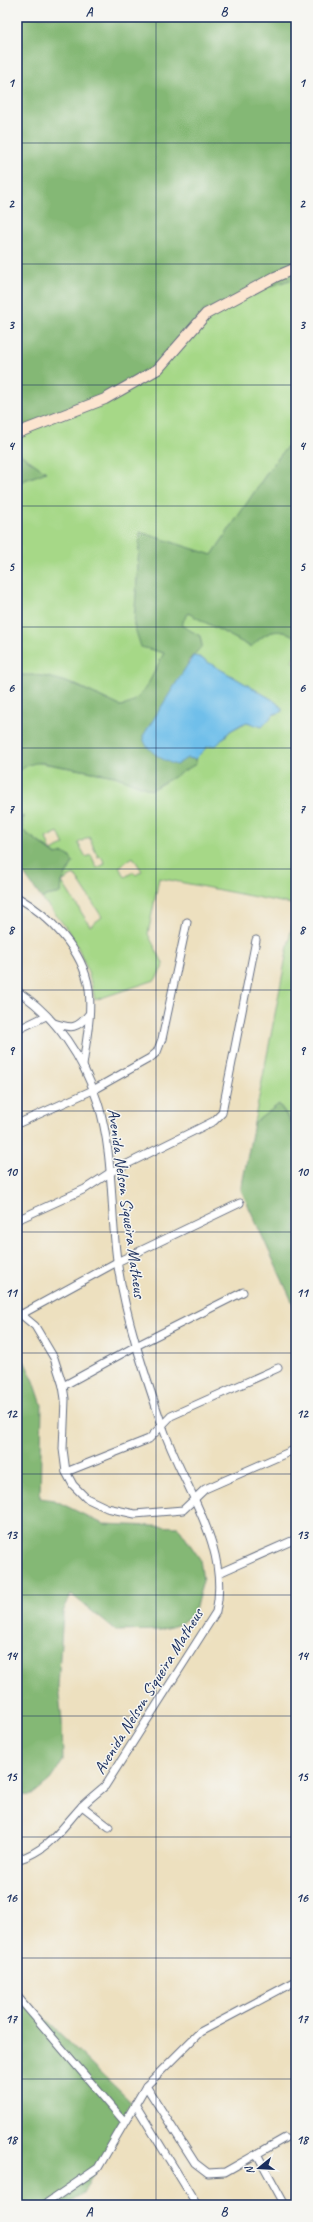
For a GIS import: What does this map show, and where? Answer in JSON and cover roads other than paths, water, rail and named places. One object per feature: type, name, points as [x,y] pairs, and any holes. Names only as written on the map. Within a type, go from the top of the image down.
[{"type":"street","points":[[17,433],[105,399],[158,369],[206,314],[275,277],[296,268]]},
{"type":"street","points":[[17,897],[36,908],[68,942],[79,961],[88,989],[89,1014],[83,1066]]},
{"type":"street","points":[[17,1124],[93,1090],[157,1052],[162,1039],[187,922]]},
{"type":"street","points":[[17,1220],[85,1189],[111,1172],[214,1121],[222,1113],[256,940]]},
{"type":"street","name":"Avenida Nelson Siqueira Matheus","points":[[17,991],[54,1023],[83,1066],[98,1104],[105,1134],[111,1172],[112,1221],[117,1262],[136,1346],[162,1427],[207,1528],[219,1573],[220,1595],[216,1612],[105,1786],[82,1806],[52,1842],[31,1855],[17,1860]]},
{"type":"street","points":[[54,1023],[68,1028],[81,1024],[89,1014]]},
{"type":"street","points":[[17,1030],[46,1016]]},
{"type":"street","points":[[240,1203],[117,1262],[20,1312],[35,1326],[54,1358],[63,1386],[65,1422],[63,1449],[66,1472],[73,1485],[86,1498],[107,1508],[135,1514],[183,1510],[205,1489],[296,1449]]},
{"type":"street","points":[[63,1386],[136,1346],[243,1292]]},
{"type":"street","points":[[66,1472],[149,1439],[171,1416],[278,1368]]},
{"type":"street","points":[[219,1573],[296,1539]]},
{"type":"street","points":[[82,1806],[109,1827]]},
{"type":"street","points":[[44,2205],[98,2168],[124,2121],[146,2086],[200,2032],[296,1981]]},
{"type":"street","points":[[17,1996],[124,2121]]},
{"type":"street","points":[[146,2086],[195,2163],[208,2173],[225,2172],[285,2138]]},
{"type":"street","points":[[135,2104],[197,2205]]},
{"type":"street","points":[[257,2154],[285,2205]]},
{"type":"water","points":[[193,656],[199,657],[273,700],[282,708],[282,712],[274,714],[262,727],[247,722],[242,724],[230,731],[217,745],[207,747],[195,759],[187,758],[176,765],[155,754],[147,746],[143,736]]}]
